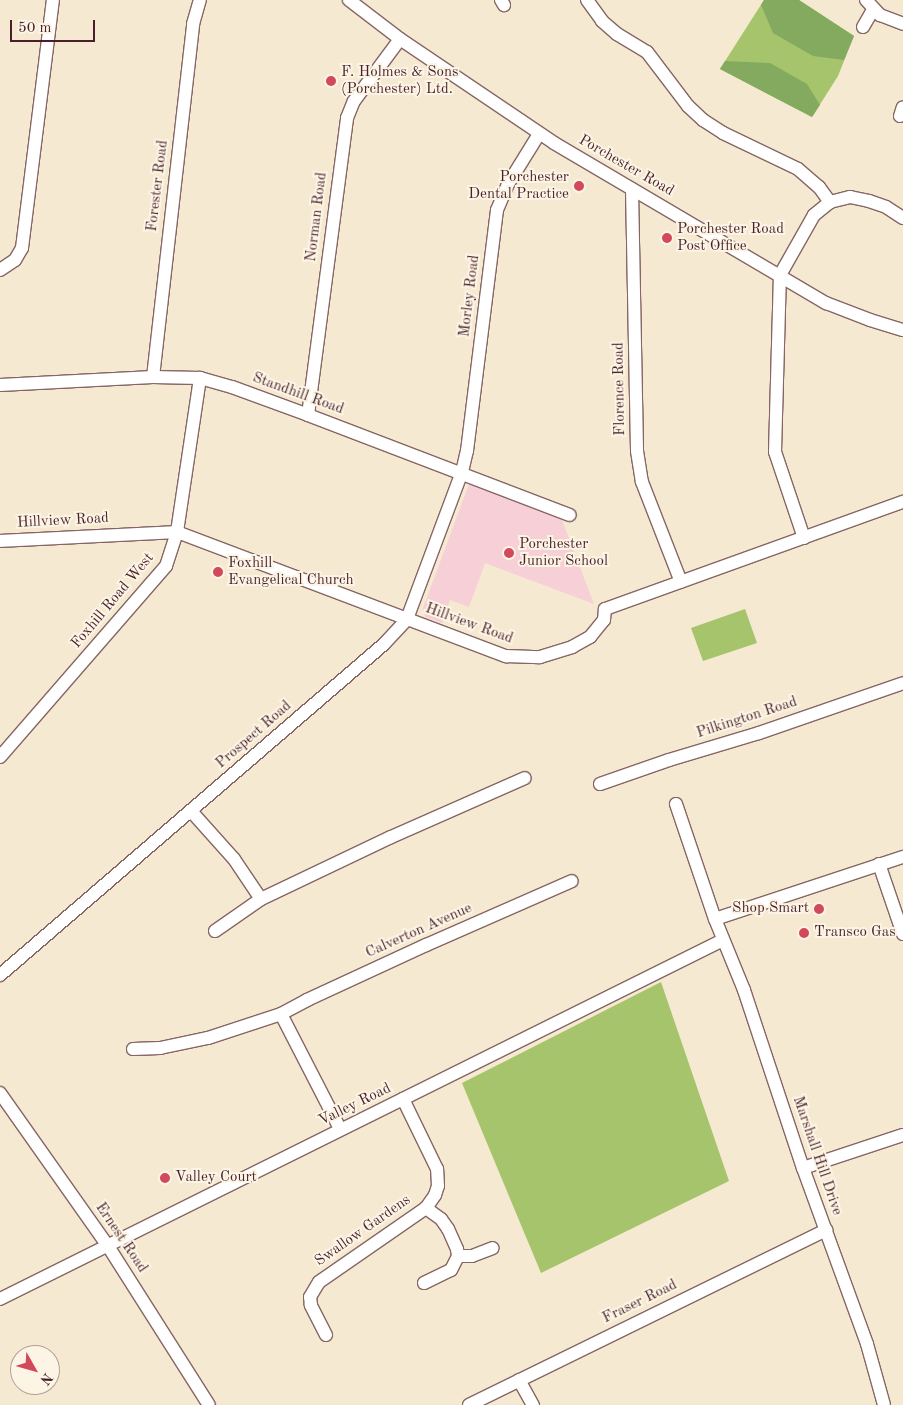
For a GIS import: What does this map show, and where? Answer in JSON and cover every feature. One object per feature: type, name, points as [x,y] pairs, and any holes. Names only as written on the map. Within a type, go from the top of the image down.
[{"type":"street","points":[[0,270],[15,260],[22,248],[53,0]]},
{"type":"street","name":"Forester Road","points":[[153,377],[193,24],[200,0]]},
{"type":"street","name":"Porchester Road","points":[[349,0],[400,39],[539,134],[826,303],[903,330]]},
{"type":"street","points":[[587,0],[602,21],[617,34],[647,52],[688,106],[703,120],[722,133],[798,168],[814,181],[830,202]]},
{"type":"street","points":[[864,27],[870,5],[887,19],[903,24]]},
{"type":"street","name":"Norman Road","points":[[308,415],[347,118],[354,101],[400,39]]},
{"type":"street","name":"Morley Road","points":[[457,470],[471,426],[497,210],[508,184],[539,134]]},
{"type":"street","name":"Florence Road","points":[[632,189],[637,451],[642,482],[680,582]]},
{"type":"street","points":[[804,538],[775,452],[780,275],[814,215],[830,202],[850,197],[869,201],[886,207],[903,218]]},
{"type":"street","name":"Standhill Road","points":[[0,385],[153,377],[200,378],[232,387],[457,470],[570,515]]},
{"type":"street","name":"Foxhill Road West","points":[[0,757],[158,577],[172,551],[200,378]]},
{"type":"street","name":"Prospect Road","points":[[0,975],[384,644],[407,619],[457,470]]},
{"type":"street","name":"Hillview Road","points":[[0,541],[176,532],[506,656],[540,658],[572,647],[590,636],[604,620],[605,609],[903,502]]},
{"type":"street","name":"Pilkington Road","points":[[600,784],[669,760],[759,733],[903,683]]},
{"type":"street","points":[[215,931],[261,899],[391,836],[525,778]]},
{"type":"street","name":"Marshall Hill Drive","points":[[676,804],[714,919],[744,990],[803,1168],[867,1344],[884,1405]]},
{"type":"street","points":[[191,811],[234,859],[261,899]]},
{"type":"street","points":[[714,919],[903,856]]},
{"type":"street","points":[[880,864],[903,934]]},
{"type":"street","name":"Calverton Avenue","points":[[133,1049],[160,1048],[208,1038],[281,1014],[409,953],[572,881]]},
{"type":"street","name":"Valley Road","points":[[0,1299],[723,940]]},
{"type":"street","points":[[281,1014],[340,1129]]},
{"type":"street","name":"Ernest Road","points":[[0,1093],[108,1246],[209,1405]]},
{"type":"street","name":"Swallow Gardens","points":[[326,1335],[311,1305],[310,1297],[319,1282],[426,1208],[435,1195],[438,1186],[437,1169],[403,1099]]},
{"type":"street","points":[[803,1168],[903,1135]]},
{"type":"street","points":[[424,1283],[451,1270],[458,1256],[448,1229],[441,1220],[426,1208]]},
{"type":"street","name":"Fraser Road","points":[[469,1405],[826,1230]]},
{"type":"street","points":[[458,1256],[472,1256],[493,1248]]},
{"type":"street","points":[[519,1380],[533,1405]]},
{"type":"shaded area","name":"Porchester Junior School","points":[[469,484],[562,520],[594,604],[485,563],[469,607],[450,600],[442,623],[425,617],[423,608]]},
{"type":"green space","points":[[764,0],[799,0],[854,36],[838,76],[812,117],[720,69]]},
{"type":"green space","points":[[764,0],[799,0],[854,36],[844,60],[813,56],[773,33],[761,5]]},
{"type":"green space","points":[[725,61],[770,63],[807,84],[820,105],[812,117],[720,69]]},
{"type":"green space","points":[[745,609],[757,643],[703,661],[691,628]]},
{"type":"green space","points":[[661,982],[729,1181],[541,1273],[462,1083]]},
{"type":"place","name":"F. Holmes & Sons (Porchester) Ltd.","points":[[331,81]]},
{"type":"place","name":"Porchester Dental Practice","points":[[579,186]]},
{"type":"place","name":"Porchester Road Post Office","points":[[667,238]]},
{"type":"place","name":"Porchester Junior School","points":[[509,553]]},
{"type":"place","name":"Foxhill Evangelical Church","points":[[218,572]]},
{"type":"place","name":"Shop Smart","points":[[819,909]]},
{"type":"place","name":"Transco Gas","points":[[804,933]]},
{"type":"place","name":"Valley Court","points":[[165,1178]]}]
